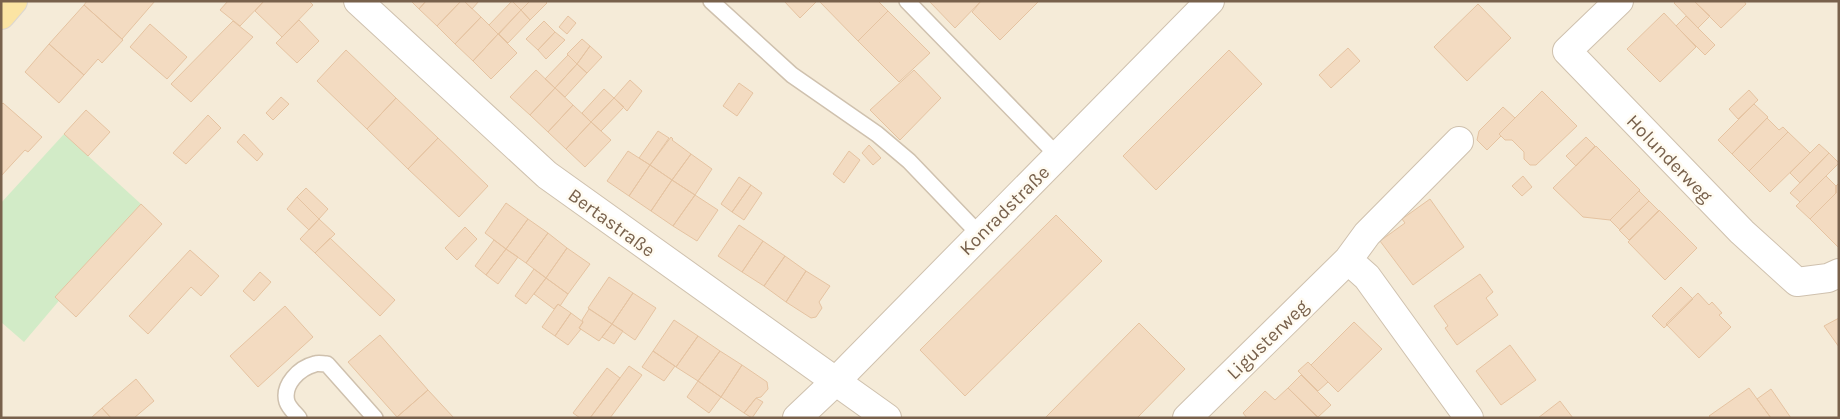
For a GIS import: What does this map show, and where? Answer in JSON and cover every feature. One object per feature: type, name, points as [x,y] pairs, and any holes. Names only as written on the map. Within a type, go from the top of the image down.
[{"type":"main road","points":[[1,15],[13,1]]},
{"type":"street","name":"Bertastraße","points":[[358,1],[547,175],[887,418]]},
{"type":"street","name":"Konradstraße","points":[[797,418],[835,382],[1210,1]]},
{"type":"street","name":"Holunderweg","points":[[1619,1],[1567,51],[1742,232],[1797,282],[1828,278],[1839,273]]},
{"type":"street","name":"Ligusterweg","points":[[1187,418],[1348,260],[1367,234],[1460,141]]},
{"type":"street","points":[[1348,260],[1367,277],[1469,418]]},
{"type":"lane","points":[[711,1],[792,75],[877,134],[909,162],[980,235]]},
{"type":"lane","points":[[907,1],[1058,156]]},
{"type":"lane","points":[[299,418],[288,405],[286,396],[288,384],[305,369],[316,363],[327,364],[375,418]]},
{"type":"shaded area","points":[[25,1],[1839,1],[1839,418],[1,418],[1,28]]},
{"type":"green space","points":[[64,134],[141,204],[24,342],[1,322],[1,203]]},
{"type":"building","points":[[87,1],[155,1],[122,39],[84,5]]},
{"type":"building","points":[[228,1],[264,1],[240,26],[220,10]]},
{"type":"building","points":[[264,1],[309,1],[313,5],[282,37],[255,11]]},
{"type":"building","points":[[411,1],[426,1],[419,9]]},
{"type":"building","points":[[426,1],[461,1],[437,26],[419,9]]},
{"type":"building","points":[[461,1],[464,1],[481,17],[455,44],[437,26]]},
{"type":"building","points":[[464,1],[479,1],[472,9]]},
{"type":"building","points":[[512,1],[530,1],[521,10]]},
{"type":"building","points":[[512,1],[521,10],[498,34],[489,25]]},
{"type":"building","points":[[530,1],[545,1],[547,3],[530,20],[521,10]]},
{"type":"building","points":[[784,1],[817,1],[800,18]]},
{"type":"building","points":[[819,1],[878,1],[888,11],[858,41]]},
{"type":"building","points":[[929,1],[981,1],[955,28]]},
{"type":"building","points":[[981,1],[1039,1],[1000,40],[972,12]]},
{"type":"building","points":[[1676,1],[1694,1],[1710,16],[1698,28],[1674,3]]},
{"type":"building","points":[[1694,1],[1744,1],[1746,4],[1721,28]]},
{"type":"building","points":[[1478,4],[1511,38],[1467,81],[1434,47]]},
{"type":"building","points":[[84,5],[123,40],[102,63],[98,59],[84,75],[49,44]]},
{"type":"building","points":[[521,10],[530,20],[508,43],[499,34]]},
{"type":"building","points":[[888,11],[930,53],[899,82],[858,41]]},
{"type":"building","points":[[1664,13],[1696,47],[1660,82],[1627,49]]},
{"type":"building","points":[[568,16],[576,23],[567,34],[559,27]]},
{"type":"building","points":[[1686,16],[1715,45],[1705,55],[1676,26]]},
{"type":"building","points":[[481,17],[498,34],[473,61],[455,44]]},
{"type":"building","points":[[299,20],[319,41],[297,63],[276,43]]},
{"type":"building","points":[[233,21],[253,37],[191,102],[171,84]]},
{"type":"building","points":[[544,21],[555,32],[538,50],[526,39]]},
{"type":"building","points":[[150,24],[187,57],[167,79],[130,47]]},
{"type":"building","points":[[555,32],[565,40],[546,59],[538,50]]},
{"type":"building","points":[[498,34],[517,53],[491,79],[473,61]]},
{"type":"building","points":[[582,39],[590,46],[577,64],[567,54]]},
{"type":"building","points":[[49,44],[84,75],[59,103],[25,72]]},
{"type":"building","points":[[590,46],[602,57],[587,73],[577,64]]},
{"type":"building","points":[[1348,48],[1360,61],[1331,88],[1319,75]]},
{"type":"building","points":[[346,50],[396,98],[367,129],[317,81]]},
{"type":"building","points":[[1229,50],[1262,84],[1156,190],[1123,156]]},
{"type":"building","points":[[568,55],[577,64],[555,88],[545,79]]},
{"type":"building","points":[[577,64],[587,73],[565,97],[555,88]]},
{"type":"building","points":[[536,70],[555,88],[530,115],[510,97]]},
{"type":"building","points":[[914,70],[941,98],[900,140],[870,110]]},
{"type":"building","points":[[630,80],[642,91],[627,111],[614,98]]},
{"type":"building","points":[[739,83],[753,93],[737,116],[723,106]]},
{"type":"building","points":[[555,88],[573,105],[548,132],[530,115]]},
{"type":"building","points":[[604,89],[614,98],[591,122],[582,113]]},
{"type":"building","points":[[1749,90],[1758,100],[1738,119],[1729,109]]},
{"type":"building","points":[[1542,91],[1577,126],[1536,165],[1530,165],[1524,159],[1524,152],[1512,140],[1505,140],[1499,134]]},
{"type":"building","points":[[281,97],[289,104],[273,120],[266,113]]},
{"type":"building","points":[[396,98],[438,138],[408,169],[367,129]]},
{"type":"building","points":[[614,98],[624,107],[601,131],[591,122]]},
{"type":"building","points":[[3,103],[42,137],[28,152],[25,150],[1,176],[1,105]]},
{"type":"building","points":[[1754,104],[1768,117],[1732,154],[1718,140]]},
{"type":"building","points":[[573,105],[591,122],[566,149],[548,132]]},
{"type":"building","points":[[1503,107],[1515,118],[1499,134],[1501,136],[1487,150],[1477,140],[1479,131]]},
{"type":"building","points":[[86,110],[110,132],[88,156],[64,134]]},
{"type":"building","points":[[208,115],[221,128],[186,164],[173,153]]},
{"type":"building","points":[[1767,118],[1779,130],[1783,127],[1788,132],[1749,171],[1732,154]]},
{"type":"building","points":[[591,122],[611,140],[585,167],[566,149]]},
{"type":"building","points":[[658,131],[669,138],[650,165],[639,158]]},
{"type":"building","points":[[1788,132],[1810,153],[1770,192],[1749,171]]},
{"type":"building","points":[[244,134],[263,154],[257,161],[237,142]]},
{"type":"building","points":[[671,137],[672,140],[691,154],[672,180],[650,165]]},
{"type":"building","points":[[1586,137],[1595,146],[1576,166],[1566,156]]},
{"type":"building","points":[[438,138],[488,186],[459,217],[408,169]]},
{"type":"building","points":[[1819,144],[1829,153],[1800,183],[1790,173]]},
{"type":"building","points":[[869,145],[881,158],[873,165],[862,153]]},
{"type":"building","points":[[1596,146],[1640,190],[1610,220],[1583,217],[1553,188]]},
{"type":"building","points":[[628,151],[650,165],[629,196],[607,181]]},
{"type":"building","points":[[849,151],[860,160],[844,183],[833,174]]},
{"type":"building","points":[[1829,153],[1839,163],[1800,202],[1790,193]]},
{"type":"building","points":[[691,154],[712,169],[695,195],[672,180]]},
{"type":"building","points":[[650,165],[672,180],[651,211],[629,196]]},
{"type":"building","points":[[1523,176],[1532,187],[1522,196],[1512,186]]},
{"type":"building","points":[[1826,176],[1836,186],[1836,193],[1810,219],[1796,206]]},
{"type":"building","points":[[739,177],[751,185],[732,212],[721,204]]},
{"type":"building","points":[[672,180],[695,195],[673,226],[651,211]]},
{"type":"building","points":[[1839,183],[1839,248],[1810,219],[1836,193],[1836,186]]},
{"type":"building","points":[[751,185],[762,193],[744,220],[732,212]]},
{"type":"building","points":[[306,188],[328,209],[319,219],[297,197]]},
{"type":"building","points":[[1639,191],[1649,201],[1620,230],[1610,220]]},
{"type":"building","points":[[695,195],[718,210],[697,241],[673,226]]},
{"type":"building","points":[[297,197],[319,219],[309,230],[287,209]]},
{"type":"building","points":[[1430,199],[1464,247],[1413,285],[1380,241],[1405,223],[1402,219]]},
{"type":"building","points":[[1649,201],[1659,211],[1629,240],[1619,230]]},
{"type":"building","points":[[506,203],[528,219],[506,249],[485,233]]},
{"type":"building","points":[[141,204],[162,224],[76,317],[55,297]]},
{"type":"building","points":[[1659,210],[1697,248],[1665,280],[1628,242]]},
{"type":"building","points":[[1056,215],[1102,261],[965,396],[920,350]]},
{"type":"building","points":[[319,219],[335,234],[315,253],[300,239]]},
{"type":"building","points":[[528,219],[548,233],[526,263],[506,249]]},
{"type":"building","points":[[739,225],[763,241],[742,272],[718,256]]},
{"type":"building","points":[[465,227],[477,239],[457,260],[445,248]]},
{"type":"building","points":[[548,233],[567,248],[546,278],[526,263]]},
{"type":"building","points":[[330,238],[395,300],[380,316],[315,253]]},
{"type":"building","points":[[494,240],[506,249],[486,275],[475,266]]},
{"type":"building","points":[[763,241],[785,256],[764,286],[742,272]]},
{"type":"building","points":[[567,248],[590,264],[568,294],[546,278]]},
{"type":"building","points":[[506,249],[518,257],[498,284],[486,275]]},
{"type":"building","points":[[190,250],[219,276],[201,296],[191,287],[148,334],[129,316]]},
{"type":"building","points":[[785,256],[806,271],[786,302],[764,286]]},
{"type":"building","points":[[534,269],[546,278],[526,304],[515,296]]},
{"type":"building","points":[[806,271],[830,286],[819,302],[822,308],[816,317],[811,318],[786,302]]},
{"type":"building","points":[[260,272],[271,282],[254,301],[243,291]]},
{"type":"building","points":[[1480,274],[1493,292],[1486,298],[1498,315],[1457,345],[1445,328],[1448,326],[1434,306]]},
{"type":"building","points":[[609,277],[633,293],[612,324],[588,308]]},
{"type":"building","points":[[546,278],[568,294],[560,306],[558,304],[554,309],[534,294]]},
{"type":"building","points":[[1681,287],[1693,299],[1664,328],[1652,316]]},
{"type":"building","points":[[633,293],[656,308],[635,340],[612,324]]},
{"type":"building","points":[[1698,293],[1709,305],[1712,302],[1722,313],[1719,315],[1731,327],[1699,358],[1666,324]]},
{"type":"building","points":[[558,304],[571,313],[555,336],[542,327]]},
{"type":"building","points":[[285,306],[313,337],[258,387],[230,356]]},
{"type":"building","points":[[589,309],[612,324],[599,341],[579,328]]},
{"type":"building","points":[[571,313],[583,322],[579,328],[581,329],[568,345],[555,336]]},
{"type":"building","points":[[1839,318],[1839,347],[1824,326]]},
{"type":"building","points":[[674,320],[698,336],[676,367],[653,351]]},
{"type":"building","points":[[1354,322],[1382,349],[1338,392],[1311,365]]},
{"type":"building","points":[[1139,323],[1185,369],[1137,418],[1045,418]]},
{"type":"building","points":[[612,324],[623,331],[614,344],[602,337]]},
{"type":"building","points":[[380,335],[428,390],[397,417],[348,362]]},
{"type":"building","points":[[698,336],[720,351],[698,381],[676,367]]},
{"type":"building","points":[[1510,345],[1536,380],[1501,405],[1476,371]]},
{"type":"building","points":[[653,351],[675,366],[664,381],[642,367]]},
{"type":"building","points":[[720,351],[742,365],[721,397],[698,381]]},
{"type":"building","points":[[1308,362],[1328,382],[1318,391],[1298,371]]},
{"type":"building","points":[[742,365],[767,382],[768,389],[761,397],[756,398],[744,413],[721,397]]},
{"type":"building","points":[[629,366],[642,375],[610,418],[590,418]]},
{"type":"building","points":[[607,368],[620,378],[590,418],[580,418],[573,413]]},
{"type":"building","points":[[1301,375],[1331,405],[1318,417],[1288,388]]},
{"type":"building","points":[[136,379],[154,401],[134,418],[111,418],[102,408]]},
{"type":"building","points":[[698,381],[721,397],[709,413],[687,397]]},
{"type":"building","points":[[1288,388],[1318,418],[1247,418],[1243,413],[1265,391],[1275,400]]},
{"type":"building","points":[[1749,388],[1771,418],[1711,418],[1709,416]]},
{"type":"building","points":[[1771,389],[1791,418],[1771,418],[1757,399]]},
{"type":"building","points":[[428,390],[454,418],[397,417]]},
{"type":"building","points":[[756,398],[763,402],[752,418],[744,413]]},
{"type":"building","points":[[1560,401],[1573,418],[1538,418]]},
{"type":"building","points":[[102,408],[111,418],[91,418]]}]
